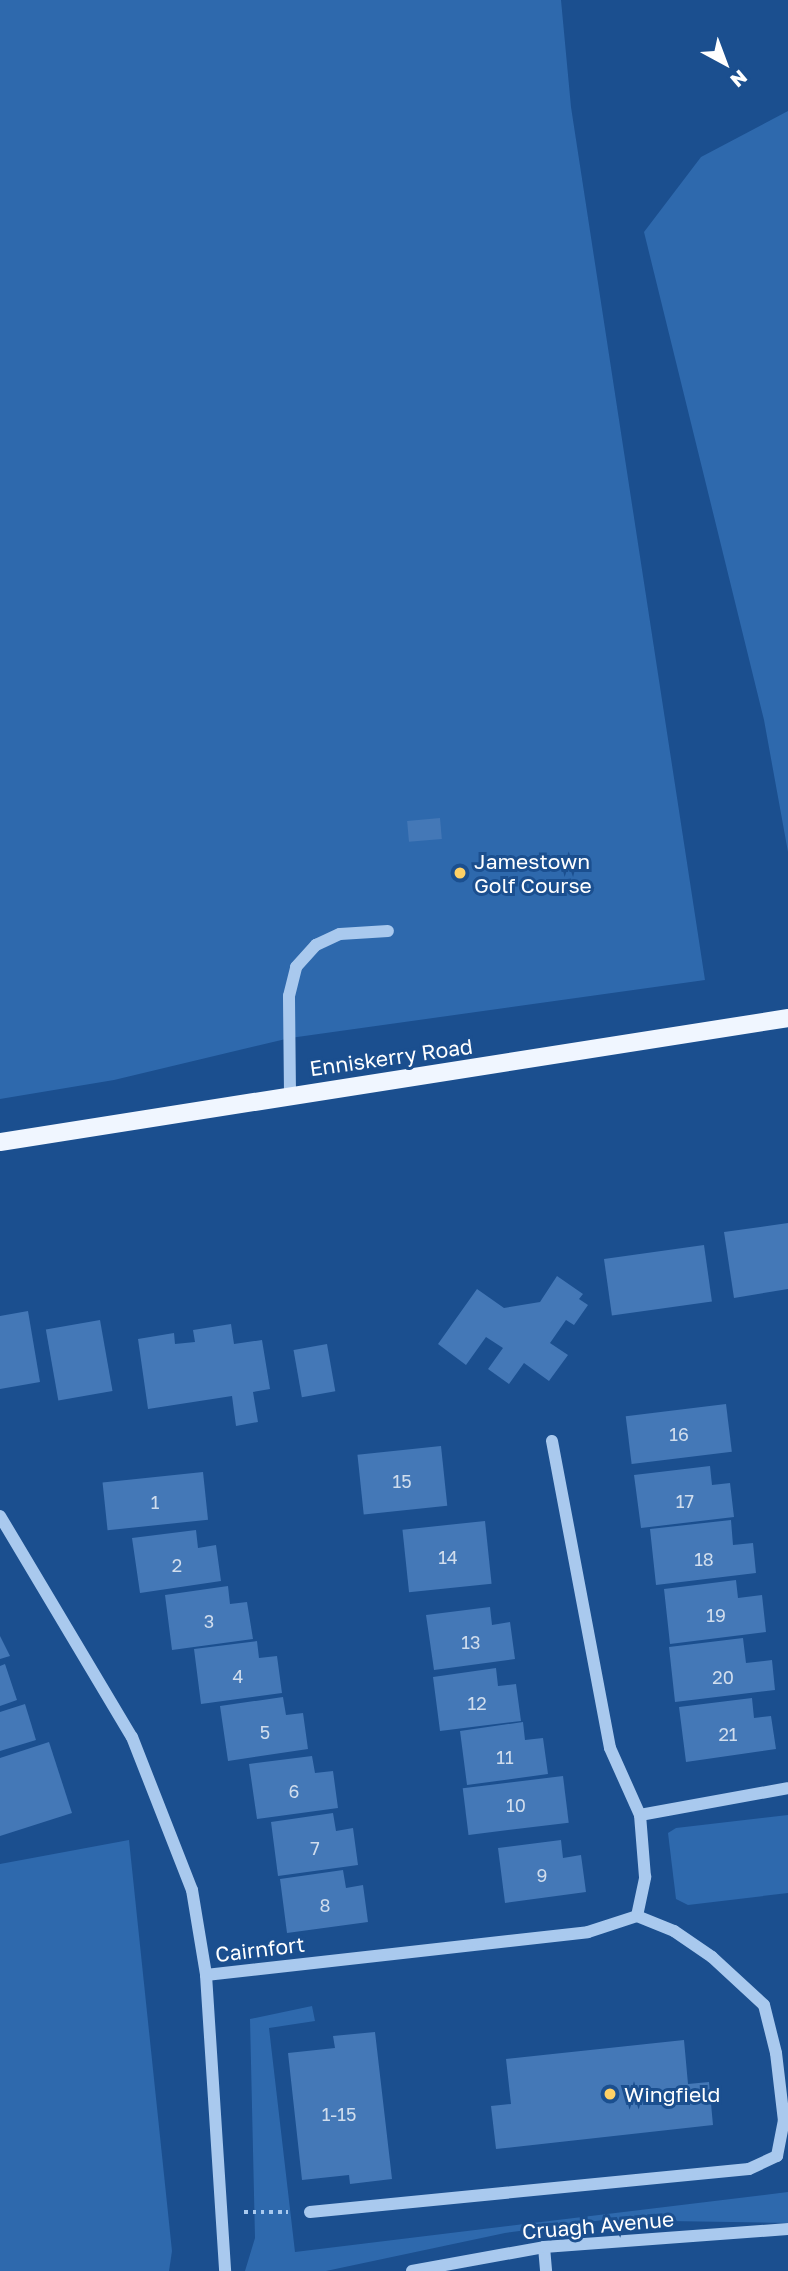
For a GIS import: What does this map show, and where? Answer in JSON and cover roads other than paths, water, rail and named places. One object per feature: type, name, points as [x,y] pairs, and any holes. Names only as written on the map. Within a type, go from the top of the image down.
[{"type":"main road","name":"Enniskerry Road","points":[[0,1142],[290,1094],[788,1018]]},
{"type":"street","points":[[290,1094],[289,996],[296,967],[316,945],[340,934],[388,931]]},
{"type":"street","points":[[310,2212],[749,2169],[777,2156],[784,2120],[776,2053],[764,2005],[712,1957],[674,1931],[637,1916],[645,1877],[640,1815],[610,1748],[552,1441]]},
{"type":"street","name":"Cairnfort","points":[[0,1516],[132,1737],[192,1891],[206,1975],[588,1932],[637,1916]]},
{"type":"street","points":[[640,1815],[788,1788]]},
{"type":"street","points":[[206,1975],[225,2271]]},
{"type":"street","name":"Cruagh Avenue","points":[[412,2271],[544,2247],[788,2229]]},
{"type":"street","points":[[544,2247],[546,2271]]},
{"type":"place","name":"Jamestown Golf Course","points":[[460,873]]},
{"type":"place","name":"Wingfield","points":[[610,2094]]}]
